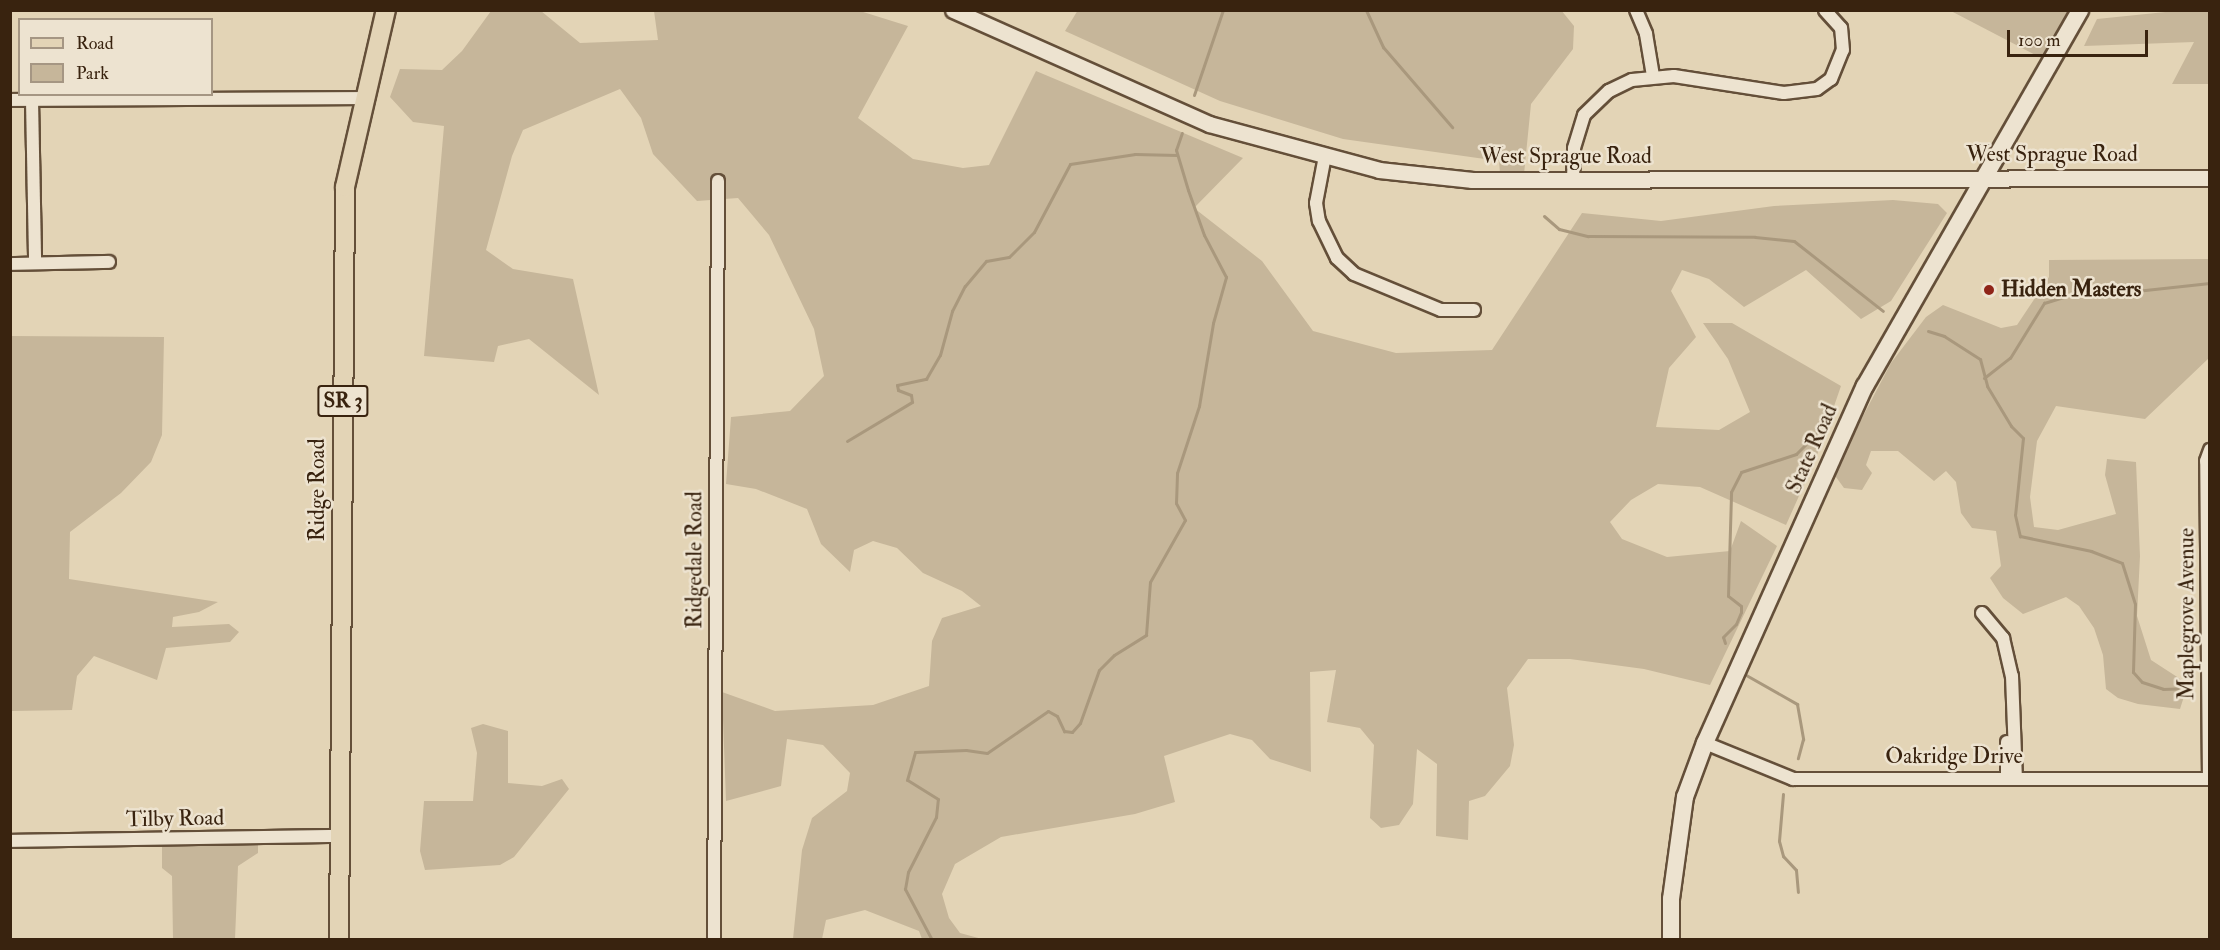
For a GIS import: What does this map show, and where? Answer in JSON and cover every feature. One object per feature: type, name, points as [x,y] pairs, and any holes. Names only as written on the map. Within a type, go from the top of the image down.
[{"type":"main road","name":"Ridge Road","points":[[339,939],[345,187],[386,10]]},
{"type":"main road","name":"State Road","points":[[1671,939],[1671,899],[1685,797],[1705,743],[1865,387],[2080,10]]},
{"type":"street","points":[[1636,10],[1646,34],[1653,76]]},
{"type":"street","points":[[1573,180],[1574,148],[1584,114],[1609,91],[1632,80],[1653,76],[1801,93],[1817,89],[1831,79],[1844,50],[1841,28],[1825,10]]},
{"type":"street","name":"West Sprague Road","points":[[955,11],[1209,124],[1379,170],[1472,180],[2210,178]]},
{"type":"street","points":[[10,100],[365,98]]},
{"type":"street","points":[[32,100],[35,263]]},
{"type":"street","points":[[1325,156],[1316,203],[1319,221],[1337,258],[1354,274],[1441,310],[1474,310]]},
{"type":"street","name":"Ridgedale Road","points":[[714,939],[718,181]]},
{"type":"street","points":[[10,264],[109,262]]},
{"type":"street","name":"Maplegrove Avenue","points":[[2209,779],[2206,461],[2210,450]]},
{"type":"street","points":[[1982,613],[2003,638],[2012,676],[2011,778],[2006,680],[1982,613]]},
{"type":"street","name":"Oakridge Drive","points":[[1705,743],[1793,779],[2209,779]]},
{"type":"street","name":"Tilby Road","points":[[10,841],[339,836]]},
{"type":"green space","points":[[1078,10],[1561,10],[1574,26],[1573,49],[1531,104],[1524,174],[1500,173],[1499,161],[1343,139],[1220,101],[1065,31]]},
{"type":"green space","points":[[2185,10],[2209,11],[2209,84],[2172,84],[2194,42],[2084,46],[2097,19]]},
{"type":"green space","points":[[491,11],[541,11],[580,43],[658,40],[654,11],[860,11],[908,26],[858,118],[913,159],[963,168],[989,165],[1036,71],[1243,158],[1194,208],[1262,261],[1313,331],[1396,353],[1492,350],[1582,213],[1661,221],[1774,206],[1893,200],[1938,204],[1947,213],[1891,301],[1861,319],[1806,270],[1744,307],[1709,279],[1682,270],[1671,291],[1696,337],[1669,368],[1656,427],[1719,430],[1750,412],[1728,359],[1703,323],[1732,323],[1841,386],[1816,458],[1786,525],[1700,487],[1658,484],[1631,500],[1610,522],[1622,539],[1667,557],[1730,551],[1741,521],[1777,546],[1710,685],[1644,669],[1570,659],[1528,659],[1507,688],[1514,745],[1510,766],[1485,796],[1469,801],[1468,840],[1436,836],[1437,764],[1417,749],[1413,804],[1399,825],[1381,828],[1370,818],[1374,745],[1360,728],[1327,722],[1336,670],[1310,672],[1311,772],[1270,759],[1252,740],[1230,734],[1164,756],[1175,802],[1135,814],[1001,837],[955,864],[942,894],[949,918],[960,933],[982,939],[922,939],[919,931],[865,910],[826,920],[822,939],[793,939],[802,850],[812,818],[847,791],[850,773],[823,745],[787,739],[781,786],[726,801],[722,692],[775,711],[873,705],[929,686],[932,641],[942,618],[981,606],[962,591],[923,573],[897,548],[873,541],[854,550],[850,572],[821,544],[807,509],[756,489],[726,484],[731,417],[790,411],[824,376],[814,329],[769,235],[738,198],[697,201],[653,154],[641,118],[620,89],[523,130],[512,156],[486,250],[513,269],[573,279],[599,395],[529,339],[498,346],[494,362],[424,356],[444,126],[413,122],[390,97],[400,69],[442,70],[462,51]]},
{"type":"green space","points":[[1951,11],[2071,11],[2043,59]]},
{"type":"green space","points":[[2209,259],[2209,358],[2145,419],[2056,406],[2037,441],[2030,497],[2034,527],[2058,530],[2116,514],[2105,475],[2107,459],[2136,462],[2140,556],[2137,616],[2151,660],[2188,684],[2180,709],[2138,704],[2118,698],[2106,689],[2103,655],[2094,628],[2079,606],[2066,597],[2023,614],[2003,598],[1990,578],[2001,566],[1996,531],[1972,528],[1961,513],[1956,482],[1946,471],[1934,481],[1898,451],[1871,451],[1866,465],[1872,473],[1862,490],[1844,488],[1833,473],[1891,363],[1926,317],[1943,305],[2001,328],[2017,325],[2049,277],[2049,260]]},
{"type":"green space","points":[[11,336],[164,337],[162,435],[151,462],[121,493],[70,532],[69,579],[218,602],[199,612],[173,617],[172,627],[229,624],[239,632],[230,642],[166,648],[157,680],[94,656],[77,676],[72,710],[11,711]]},
{"type":"green space","points":[[483,724],[508,731],[508,783],[542,786],[562,779],[569,789],[514,857],[500,865],[425,870],[420,851],[424,801],[473,801],[477,753],[471,728]]},
{"type":"green space","points":[[258,844],[258,853],[238,866],[235,939],[173,939],[172,876],[162,868],[162,847]]},
{"type":"waterway","points":[[1194,95],[1223,10]]},
{"type":"waterway","points":[[1366,10],[1383,47],[1452,127]]},
{"type":"waterway","points":[[932,940],[905,889],[908,872],[936,817],[938,799],[907,780],[915,752],[966,750],[987,753],[1048,711],[1057,716],[1064,731],[1072,732],[1080,723],[1099,670],[1114,655],[1146,635],[1150,582],[1185,520],[1176,503],[1177,473],[1199,406],[1213,323],[1226,277],[1204,235],[1188,190],[1176,150],[1182,133]]},
{"type":"waterway","points":[[847,441],[912,402],[911,395],[898,390],[897,385],[926,379],[940,355],[952,311],[965,286],[986,261],[1009,257],[1034,232],[1070,164],[1135,154],[1177,155]]},
{"type":"waterway","points":[[1544,216],[1559,229],[1588,236],[1755,237],[1794,241],[1883,311]]},
{"type":"waterway","points":[[1984,378],[2010,358],[2044,303],[2080,292],[2136,291],[2210,283]]},
{"type":"waterway","points":[[1928,331],[1944,336],[1980,359],[1987,386],[2011,426],[2023,438],[2015,515],[2020,536],[2091,551],[2122,563],[2135,604],[2133,672],[2142,682],[2163,689],[2190,688]]},
{"type":"waterway","points":[[1725,643],[1723,637],[1736,624],[1741,612],[1741,606],[1728,596],[1731,492],[1741,472],[1796,454],[1817,433]]},
{"type":"waterway","points":[[1746,675],[1797,704],[1803,739],[1798,758]]},
{"type":"waterway","points":[[1783,794],[1779,841],[1783,856],[1796,870],[1798,892]]},
{"type":"place","name":"Hidden Masters","points":[[1989,290]]}]
